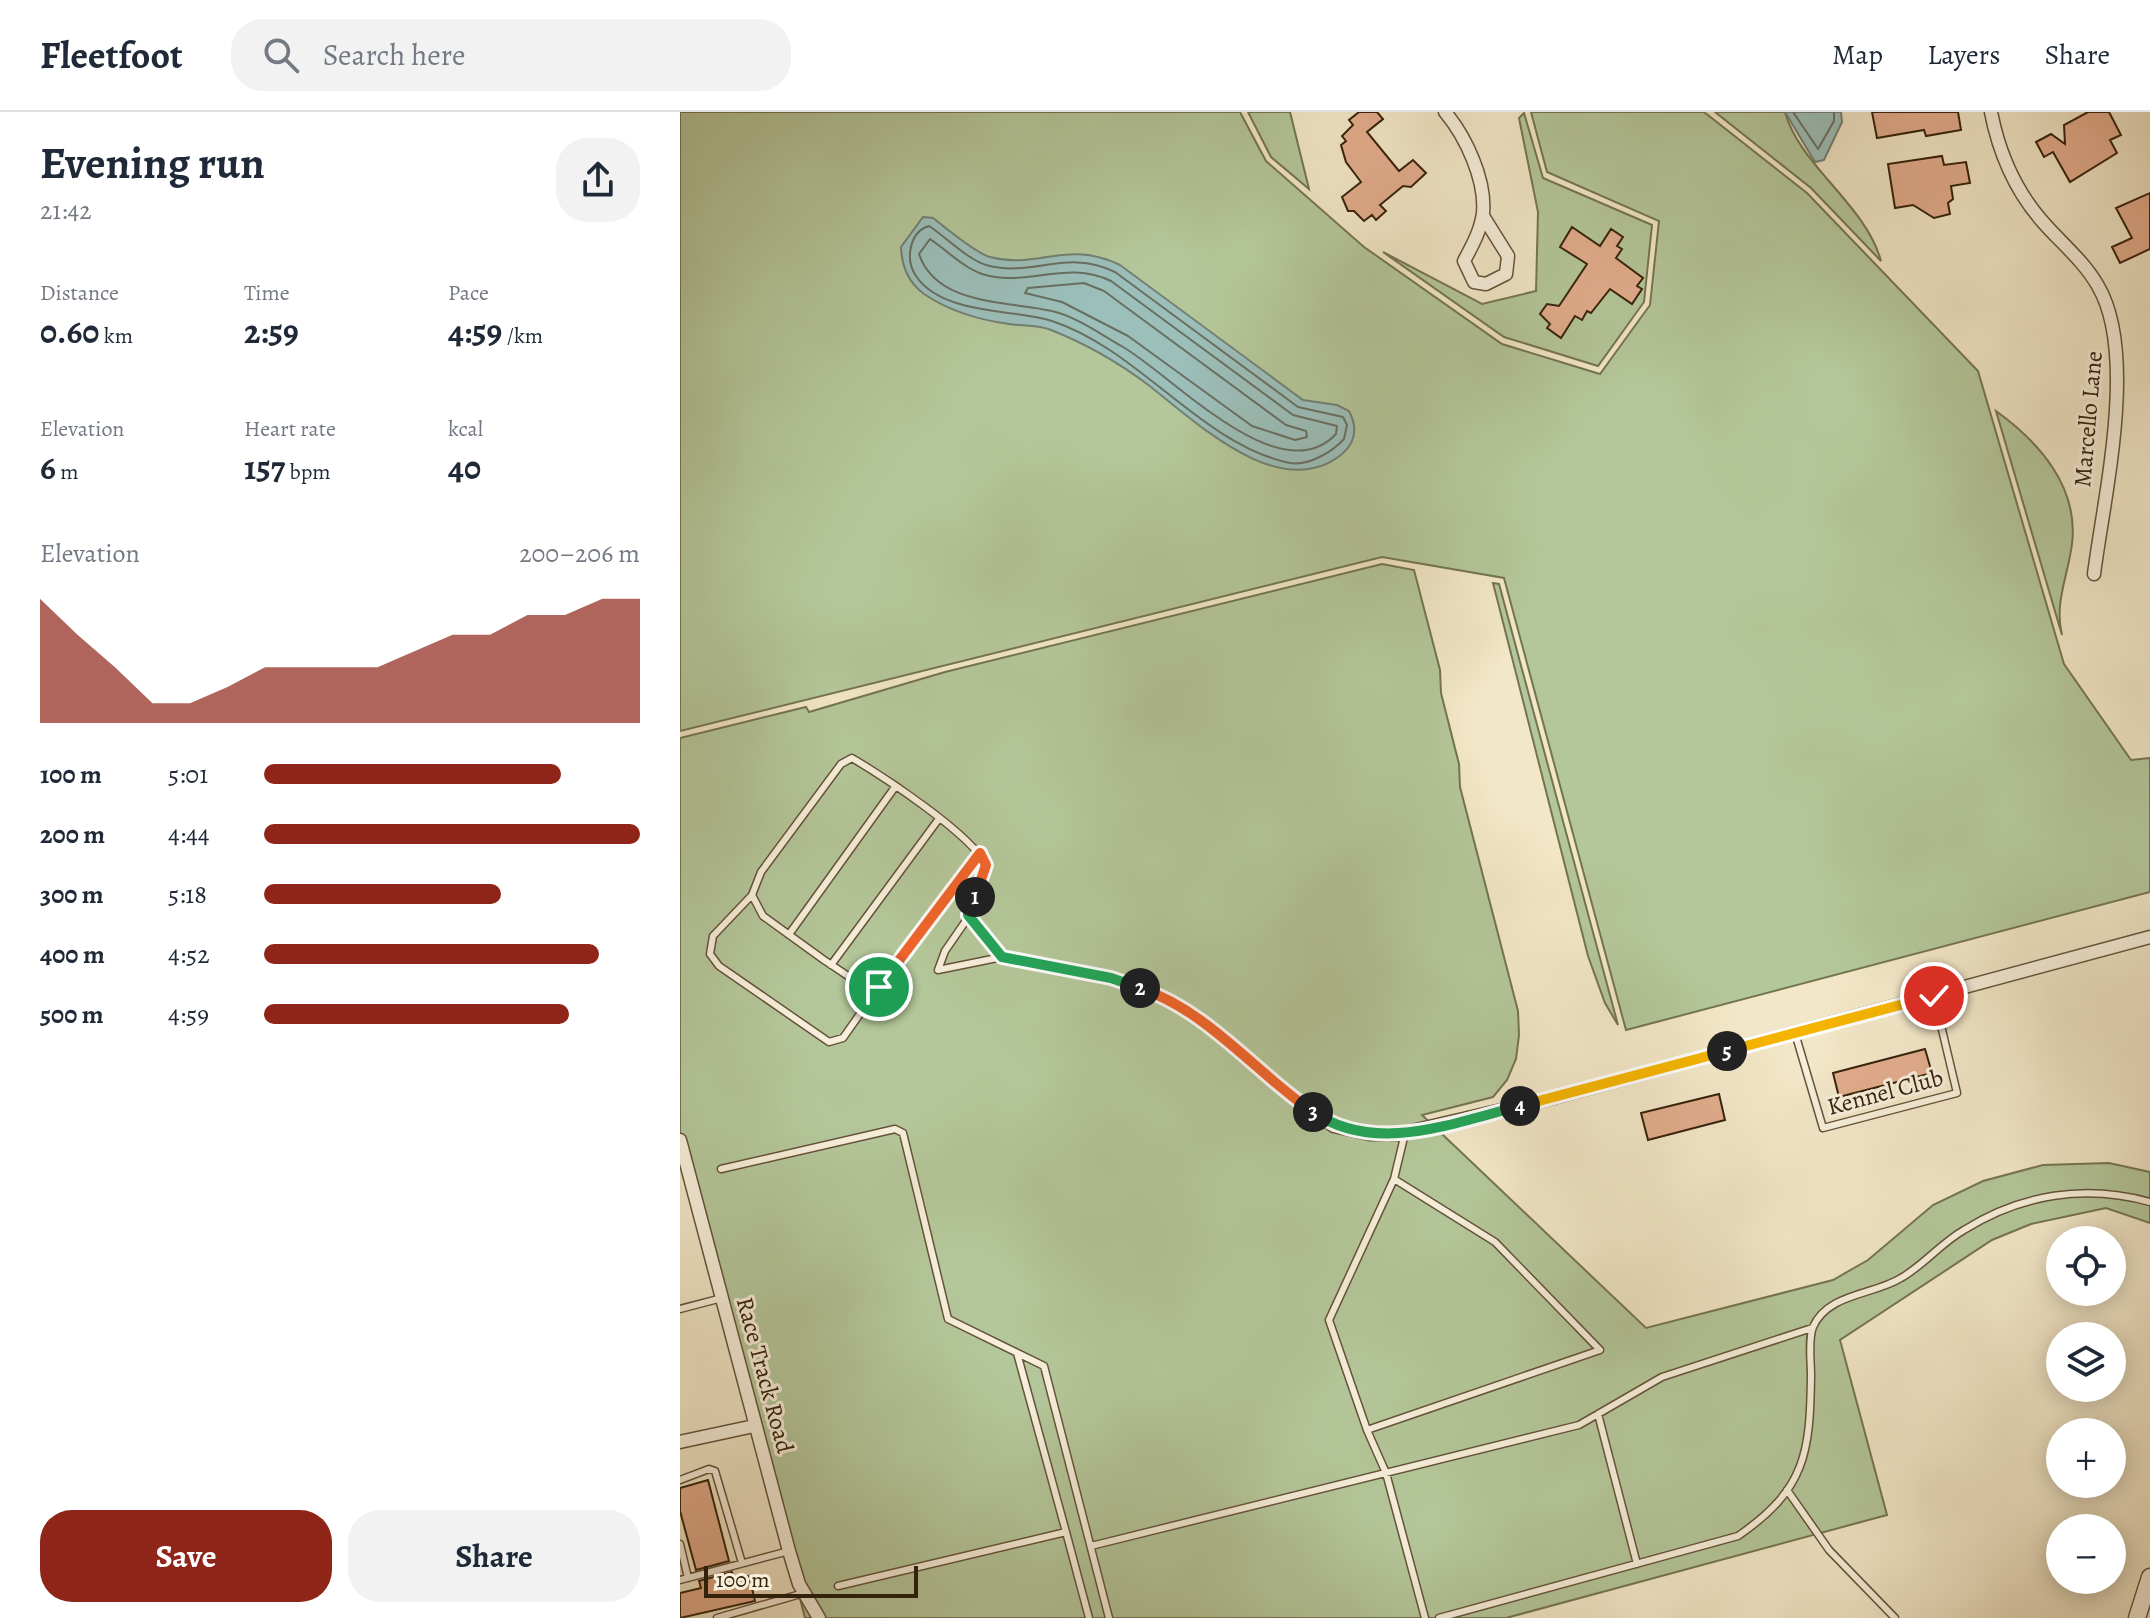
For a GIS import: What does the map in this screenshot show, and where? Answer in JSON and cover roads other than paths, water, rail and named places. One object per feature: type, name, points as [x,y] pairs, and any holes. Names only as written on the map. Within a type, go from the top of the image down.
[{"type":"street","points":[[1445,112],[1456,125],[1483,196],[1483,216],[1464,261],[1474,282],[1486,284],[1506,274],[1508,265],[1503,247],[1483,216]]},
{"type":"street","name":"Marcello Lane","points":[[1991,112],[1998,141],[2016,183],[2040,219],[2088,270],[2100,288],[2114,328],[2119,370],[2094,574]]},
{"type":"street","points":[[1295,1099],[1334,1126],[1370,1134],[1405,1133],[1549,1099],[2150,937]]},
{"type":"street","name":"Race Track Road","points":[[680,1140],[683,1165],[789,1551],[804,1593],[819,1618]]},
{"type":"street","points":[[680,1442],[754,1426]]},
{"type":"street","points":[[2138,1618],[2150,1577]]},
{"type":"lane","points":[[980,853],[843,1038],[829,1042],[719,966],[710,954],[713,936],[752,895],[761,872],[841,764],[852,758],[980,853],[986,865],[968,915],[945,951],[938,970],[1002,957],[1111,978],[1161,995],[1199,1019],[1295,1099]]},
{"type":"lane","points":[[790,933],[895,787]]},
{"type":"lane","points":[[831,965],[938,820]]},
{"type":"lane","points":[[752,895],[763,916],[863,986],[879,987]]},
{"type":"lane","points":[[968,915],[1002,957]]},
{"type":"lane","name":"Kennel Club","points":[[1795,1033],[1823,1128],[1957,1093],[1934,996]]},
{"type":"lane","points":[[721,1169],[895,1129],[903,1133],[948,1319],[1044,1366],[1109,1618]]},
{"type":"lane","points":[[1405,1133],[1394,1179],[1329,1320],[1367,1430],[1386,1473],[1425,1618]]},
{"type":"lane","points":[[1367,1430],[1600,1350],[1495,1242],[1394,1179]]},
{"type":"lane","points":[[1091,1546],[1579,1425],[1662,1377],[1812,1328],[1829,1306],[1901,1279],[1962,1230],[2003,1208],[2066,1193],[2115,1193],[2150,1202]]},
{"type":"lane","points":[[680,1309],[722,1298]]},
{"type":"lane","points":[[1439,1618],[1738,1536],[1759,1522],[1787,1490],[1806,1458],[1810,1428],[1812,1328]]},
{"type":"lane","points":[[1017,1353],[1089,1618]]},
{"type":"lane","points":[[1598,1414],[1637,1564]]},
{"type":"lane","points":[[680,1480],[709,1469],[715,1471],[742,1563]]},
{"type":"lane","points":[[1787,1490],[1829,1550],[1895,1618]]},
{"type":"lane","points":[[838,1586],[1066,1532]]},
{"type":"lane","points":[[680,1544],[688,1578]]},
{"type":"lane","points":[[680,1580],[789,1551]]},
{"type":"lane","points":[[717,1618],[804,1593]]},
{"type":"water","points":[[1785,112],[1841,112],[1842,122],[1824,160],[1815,162]]},
{"type":"water","points":[[923,217],[933,218],[969,246],[990,257],[1023,260],[1068,254],[1101,258],[1120,265],[1303,400],[1337,405],[1349,411],[1354,423],[1353,440],[1342,454],[1318,467],[1292,470],[1265,464],[1239,452],[1136,376],[1076,341],[1046,328],[976,317],[934,300],[910,279],[904,267],[901,247]]}]
